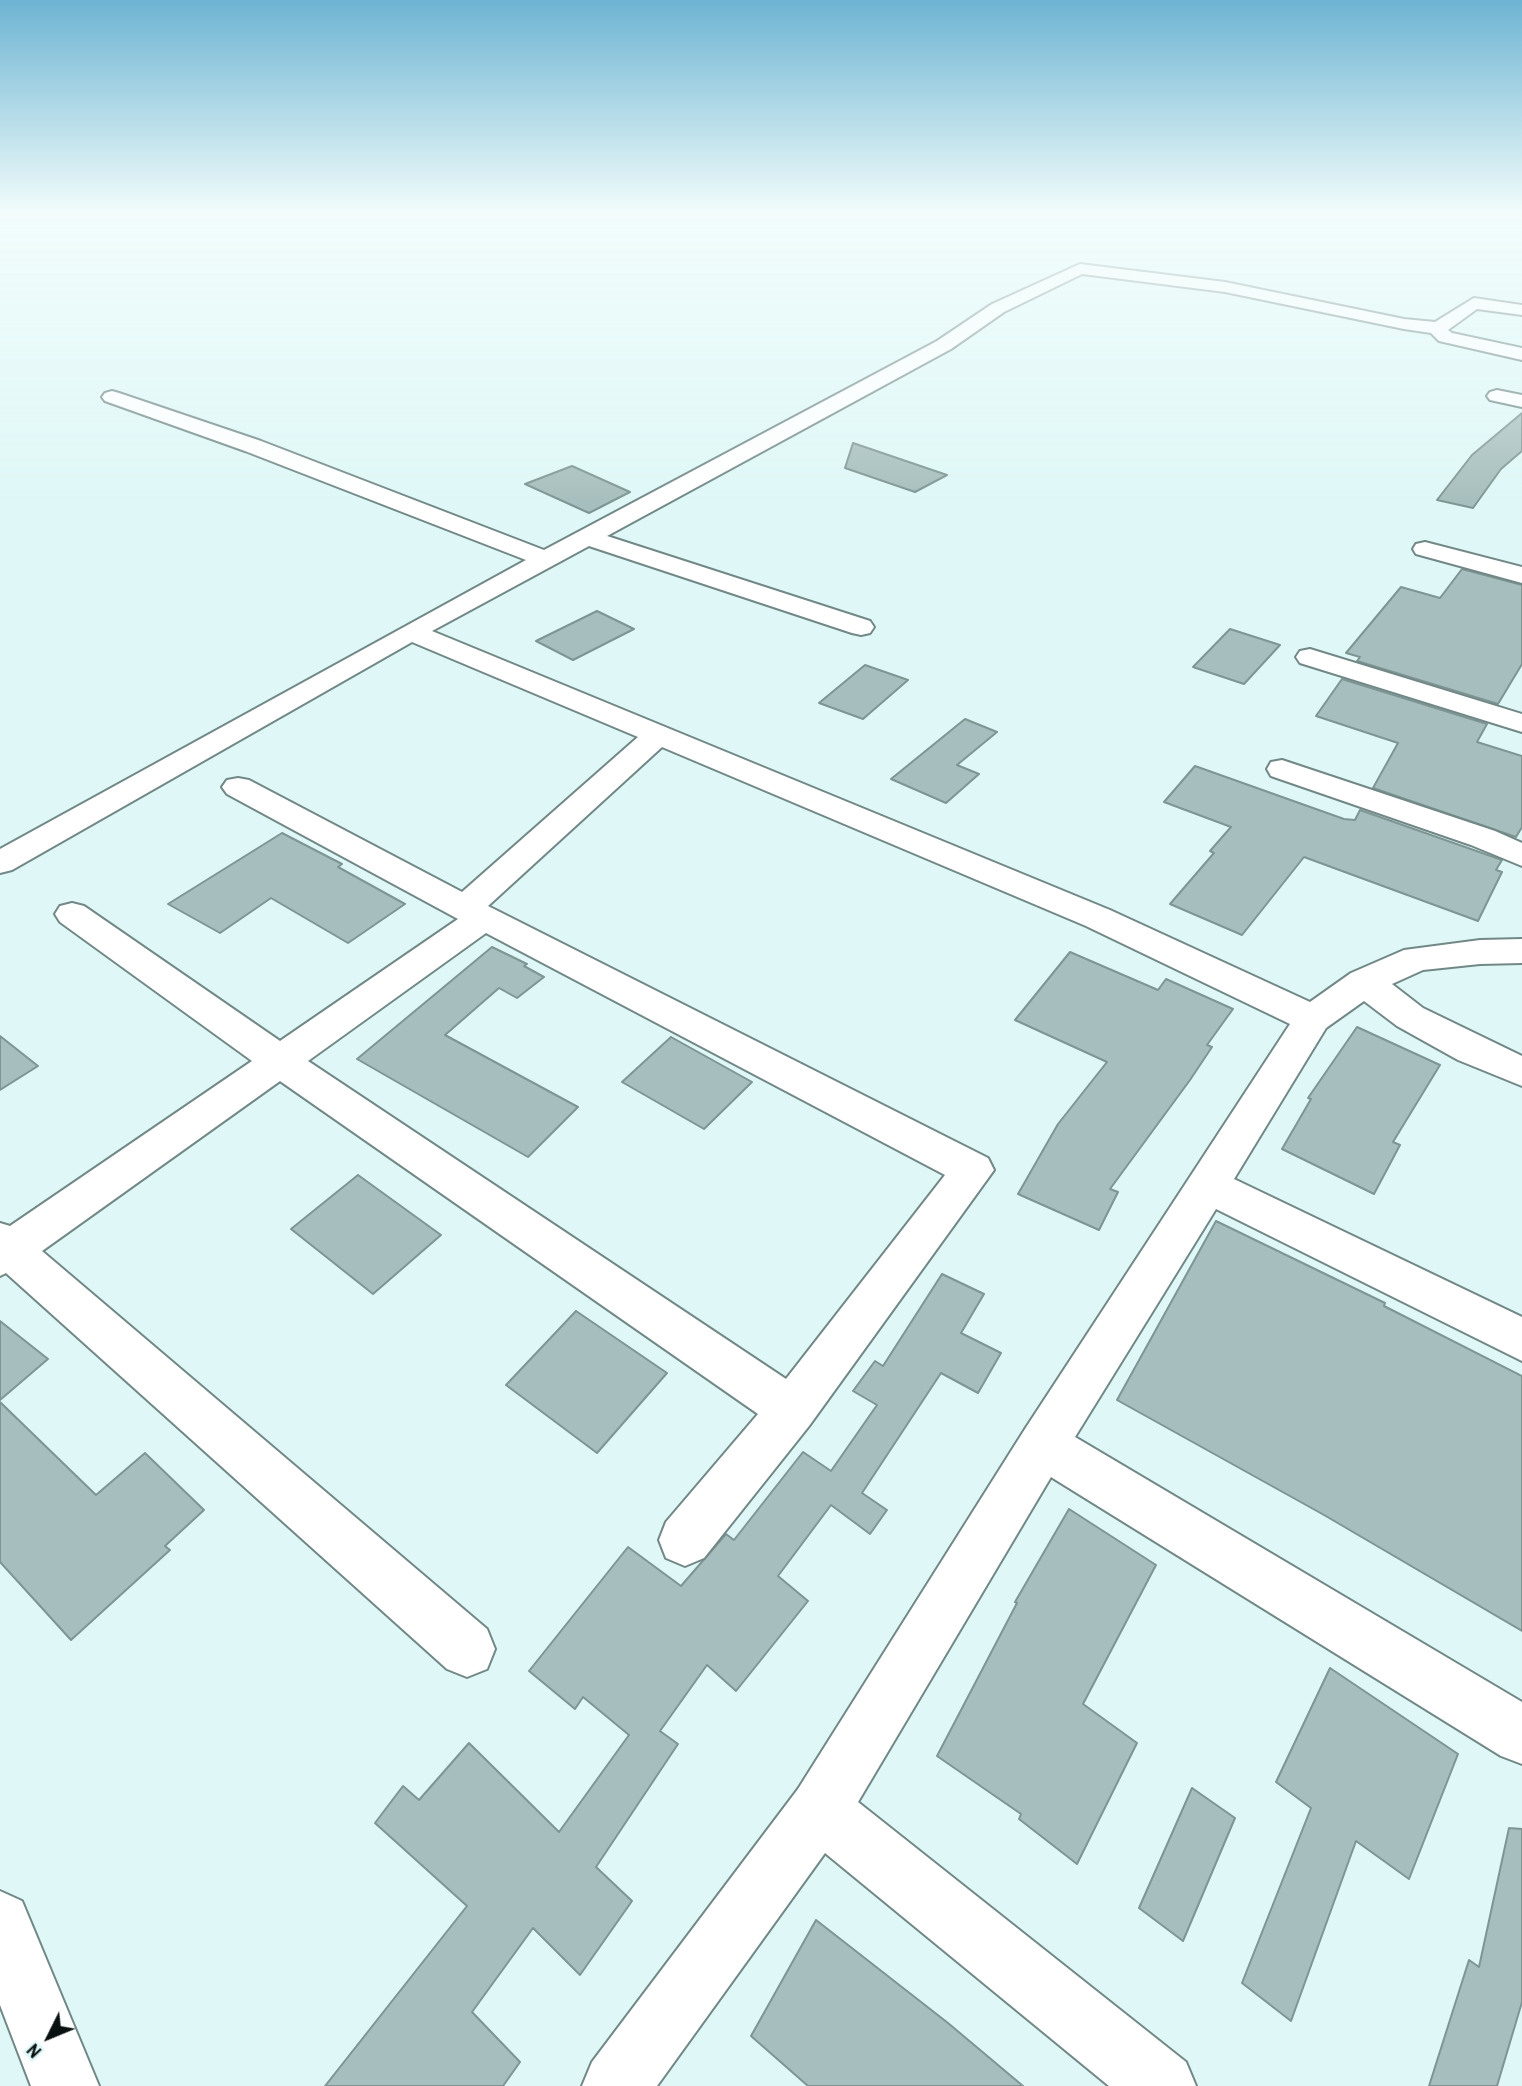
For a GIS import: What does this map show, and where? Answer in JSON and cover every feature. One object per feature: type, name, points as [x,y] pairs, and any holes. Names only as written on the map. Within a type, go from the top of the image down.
[{"type":"street","points":[[0,863],[411,632],[944,345],[995,310]]},
{"type":"street","points":[[1338,310],[1439,328],[1464,310]]},
{"type":"street","points":[[1439,328],[1440,333],[1458,341],[1522,354]]},
{"type":"street","points":[[1497,396],[1522,401]]},
{"type":"street","points":[[112,397],[253,446],[545,559]]},
{"type":"street","points":[[586,537],[861,627]]},
{"type":"street","points":[[1425,550],[1522,575]]},
{"type":"street","points":[[411,632],[1098,918],[1313,1019]]},
{"type":"street","points":[[1310,657],[1522,723]]},
{"type":"street","points":[[467,1649],[3,1250],[281,1062],[475,913],[659,734]]},
{"type":"street","points":[[1282,769],[1483,838],[1522,856]]},
{"type":"street","points":[[238,787],[475,913],[973,1170],[792,1410],[685,1540]]},
{"type":"street","points":[[72,914],[281,1062],[792,1410]]},
{"type":"street","points":[[615,2086],[819,1810],[1043,1445],[1313,1019],[1364,982],[1417,959],[1480,952],[1522,951]]},
{"type":"street","points":[[1364,982],[1410,1017],[1472,1050],[1522,1072]]},
{"type":"street","points":[[1207,1185],[1522,1340]]},
{"type":"street","points":[[1043,1445],[1522,1735]]},
{"type":"street","points":[[819,1810],[1162,2086]]},
{"type":"street","points":[[0,1923],[65,2086]]},
{"type":"building","points":[[1522,413],[1522,451],[1501,469],[1473,508],[1437,500],[1472,455]]},
{"type":"building","points":[[853,443],[947,475],[915,492],[845,468]]},
{"type":"building","points":[[572,466],[630,492],[589,513],[525,484]]},
{"type":"building","points":[[1462,569],[1522,585],[1522,664],[1498,704],[1357,661],[1360,657],[1346,653],[1401,587],[1440,598]]},
{"type":"building","points":[[597,611],[634,629],[573,660],[536,641]]},
{"type":"building","points":[[1230,629],[1280,645],[1244,684],[1193,667]]},
{"type":"building","points":[[865,665],[908,680],[863,719],[819,703]]},
{"type":"building","points":[[1342,679],[1487,724],[1477,742],[1522,756],[1522,827],[1516,837],[1373,788],[1398,743],[1316,716]]},
{"type":"building","points":[[965,719],[997,732],[957,765],[979,774],[946,803],[891,779]]},
{"type":"building","points":[[1195,766],[1344,819],[1355,820],[1360,810],[1502,860],[1496,870],[1502,872],[1478,921],[1304,857],[1242,935],[1170,904],[1214,853],[1210,851],[1231,827],[1164,802]]},
{"type":"building","points":[[282,833],[342,864],[338,867],[405,904],[348,943],[271,898],[220,933],[168,904]]},
{"type":"building","points":[[492,947],[527,964],[524,966],[544,977],[517,998],[499,988],[445,1035],[578,1107],[528,1157],[357,1059]]},
{"type":"building","points":[[1070,952],[1158,990],[1166,979],[1233,1009],[1207,1045],[1212,1047],[1190,1080],[1110,1189],[1118,1192],[1099,1230],[1018,1194],[1058,1124],[1107,1062],[1015,1020]]},
{"type":"building","points":[[1357,1027],[1440,1065],[1393,1142],[1400,1145],[1374,1194],[1282,1149],[1311,1099],[1308,1098]]},
{"type":"building","points":[[0,1036],[38,1066],[0,1090]]},
{"type":"building","points":[[671,1037],[752,1082],[704,1129],[622,1082]]},
{"type":"building","points":[[358,1175],[441,1235],[373,1294],[291,1229]]},
{"type":"building","points":[[1216,1221],[1385,1303],[1384,1306],[1522,1376],[1522,1631],[1324,1515],[1117,1400]]},
{"type":"building","points":[[942,1274],[984,1294],[961,1333],[1001,1353],[978,1393],[941,1373],[862,1493],[887,1510],[870,1534],[831,1505],[778,1576],[808,1601],[736,1691],[707,1665],[660,1731],[678,1744],[596,1867],[632,1901],[580,1975],[533,1928],[472,2012],[520,2062],[503,2086],[325,2086],[467,1906],[375,1823],[403,1786],[419,1800],[469,1743],[559,1832],[629,1735],[583,1697],[575,1709],[529,1671],[628,1547],[681,1586],[726,1534],[734,1540],[803,1452],[831,1471],[877,1405],[853,1391],[875,1361],[883,1366]]},
{"type":"building","points":[[576,1311],[667,1373],[597,1453],[506,1385]]},
{"type":"building","points":[[0,1321],[48,1359],[0,1400]]},
{"type":"building","points":[[0,1402],[96,1495],[145,1453],[204,1510],[165,1546],[170,1550],[71,1640],[0,1562]]},
{"type":"building","points":[[1069,1509],[1156,1565],[1083,1704],[1137,1743],[1077,1864],[1019,1819],[1021,1814],[937,1756],[1017,1603],[1015,1602]]},
{"type":"building","points":[[1330,1668],[1458,1754],[1409,1879],[1356,1841],[1291,2021],[1242,1983],[1311,1808],[1276,1782]]},
{"type":"building","points":[[1192,1788],[1235,1818],[1183,1941],[1139,1908]]},
{"type":"building","points":[[1509,1828],[1522,1829],[1522,2002],[1497,2086],[1429,2086],[1469,1960],[1479,1967]]},
{"type":"building","points":[[816,1920],[948,2023],[1023,2086],[808,2086],[751,2036]]}]
